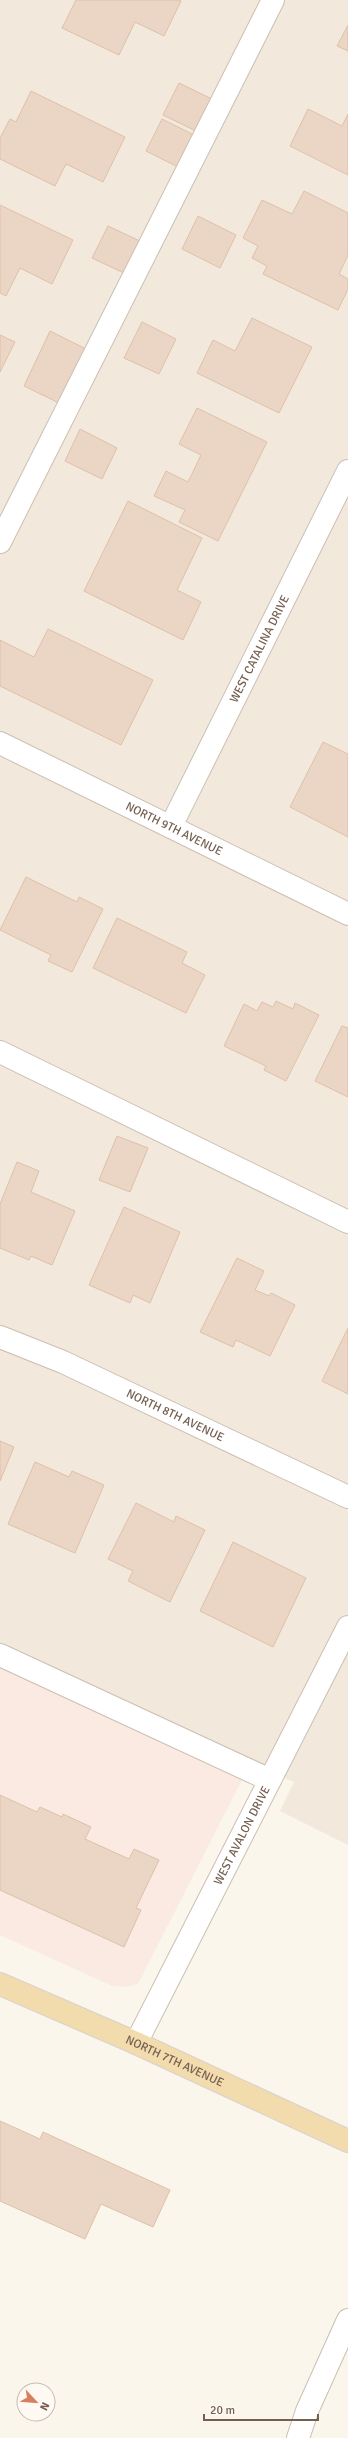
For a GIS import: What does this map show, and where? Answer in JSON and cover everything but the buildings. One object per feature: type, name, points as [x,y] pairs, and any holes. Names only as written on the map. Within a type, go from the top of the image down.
[{"type":"main road","name":"NORTH 7TH AVENUE","points":[[0,1984],[136,2043],[348,2141]]},
{"type":"street","points":[[0,542],[273,0]]},
{"type":"street","name":"WEST CATALINA DRIVE","points":[[171,826],[348,471]]},
{"type":"street","name":"NORTH 9TH AVENUE","points":[[0,744],[171,826],[348,914]]},
{"type":"street","points":[[0,1052],[348,1222]]},
{"type":"street","name":"NORTH 8TH AVENUE","points":[[0,1338],[63,1362],[348,1497]]},
{"type":"street","name":"WEST AVALON DRIVE","points":[[136,2043],[348,1627]]},
{"type":"street","points":[[0,1655],[270,1780]]},
{"type":"street","points":[[298,2438],[307,2411],[348,2320]]},
{"type":"shaded area","points":[[0,0],[348,0],[348,1845],[280,1811],[294,1782],[250,1764],[0,1647]]},
{"type":"shaded area","points":[[0,1647],[250,1764],[138,1984],[125,1987],[112,1986],[0,1935]]}]
